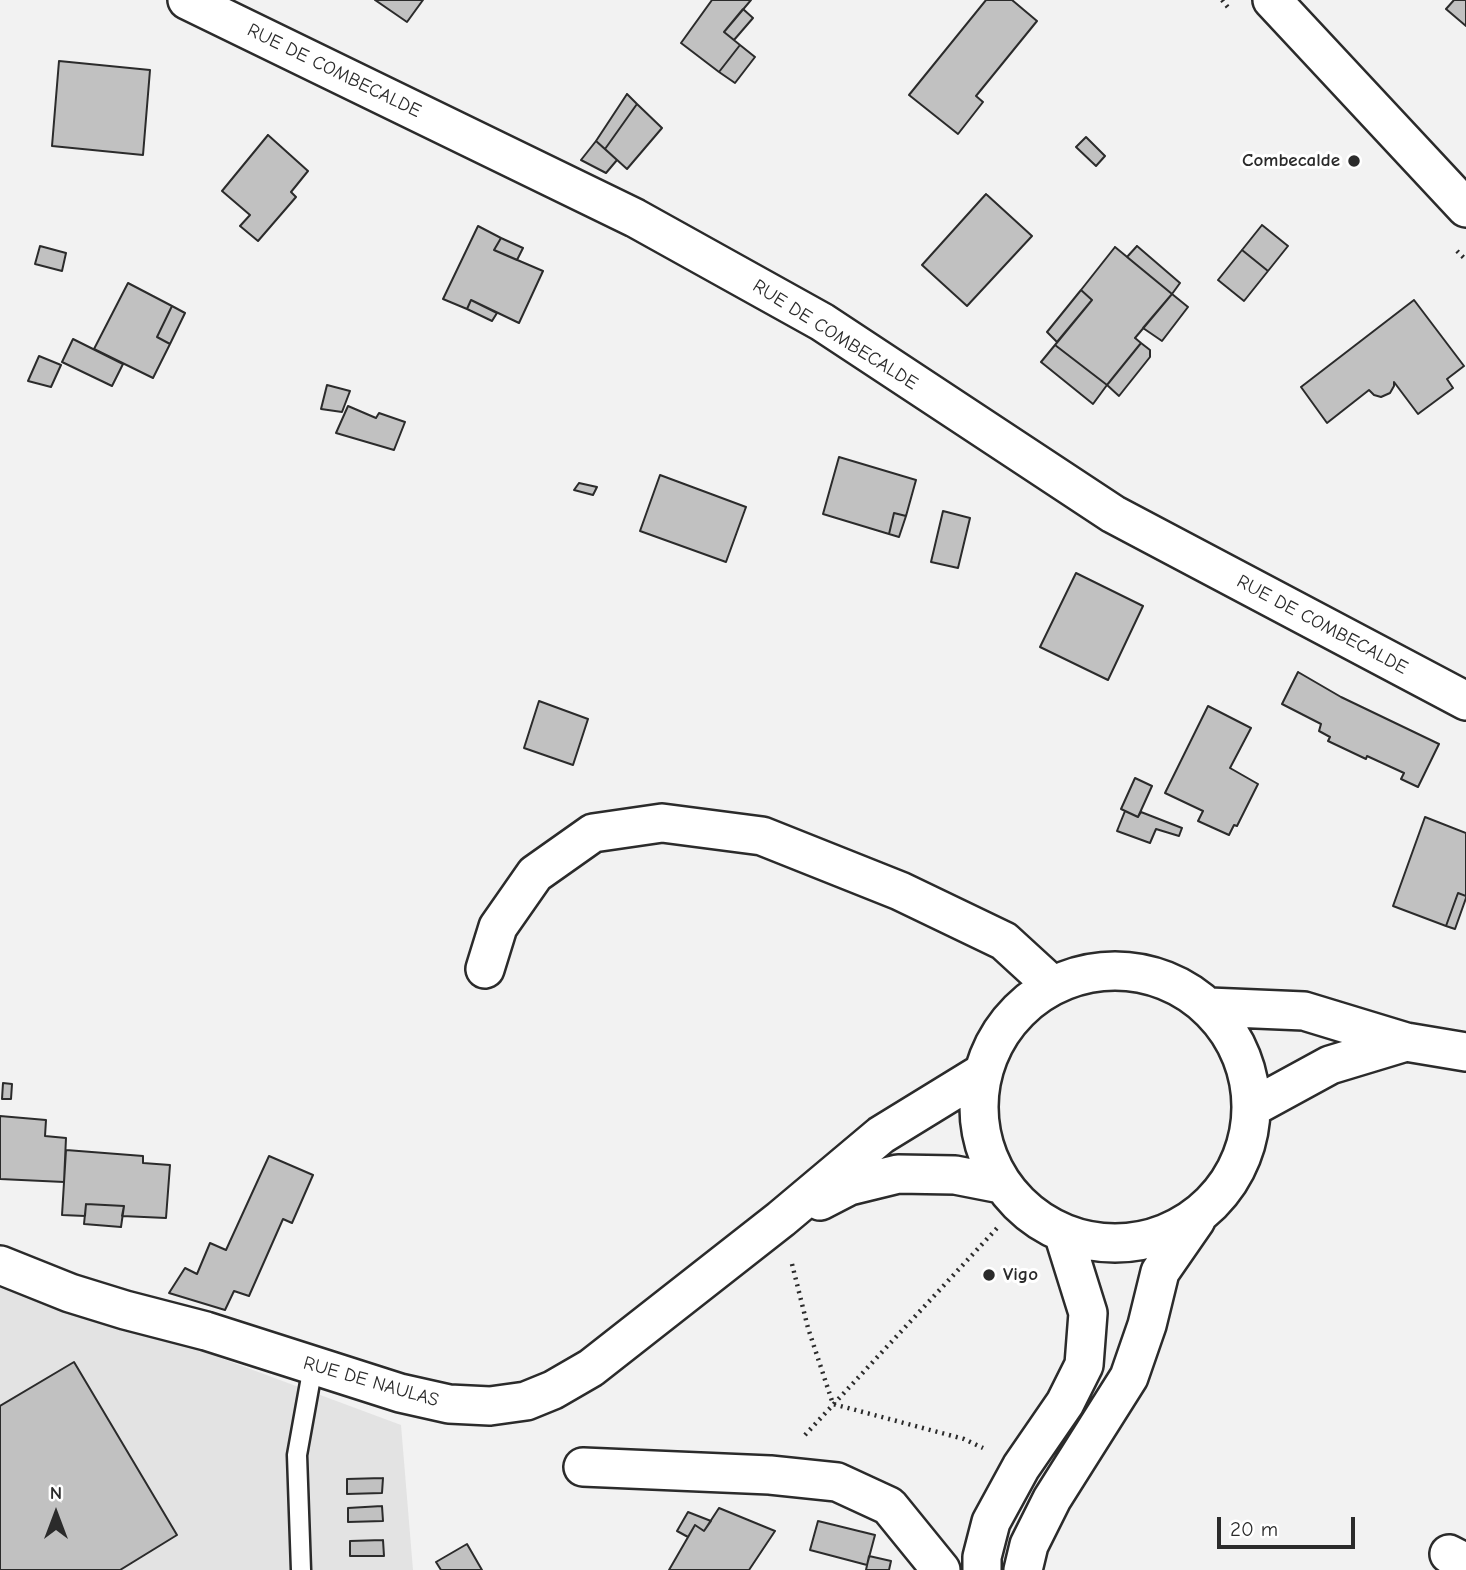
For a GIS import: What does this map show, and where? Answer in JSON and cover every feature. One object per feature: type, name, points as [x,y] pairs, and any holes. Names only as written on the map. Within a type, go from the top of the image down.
[{"type":"street","name":"RUE DE COMBECALDE","points":[[187,0],[635,218],[822,322],[1113,514],[1466,701]]},
{"type":"street","points":[[1272,0],[1466,208]]},
{"type":"street","points":[[485,969],[498,927],[535,873],[593,833],[662,823],[762,836],[900,891],[1004,942],[1052,985]]},
{"type":"street","points":[[1024,1570],[1029,1545],[1052,1499],[1129,1377],[1147,1325],[1160,1272],[1199,1216],[1228,1185],[1247,1148],[1253,1107],[1247,1070],[1232,1036],[1209,1007],[1179,985],[1138,972],[1094,972],[1052,985],[1021,1008],[997,1037],[982,1073],[978,1111],[985,1149],[1010,1194],[1039,1221],[1063,1233],[1110,1243],[1157,1237],[1199,1216]]},
{"type":"street","points":[[1209,1007],[1304,1011],[1406,1042],[1466,1052]]},
{"type":"street","points":[[1253,1107],[1330,1065],[1406,1042]]},
{"type":"street","name":"RUE DE NAULAS","points":[[0,1265],[70,1293],[206,1331],[400,1393],[449,1404],[490,1406],[526,1401],[553,1390],[590,1368],[781,1219],[881,1135],[982,1073]]},
{"type":"street","name":"RUE DE NAULAS","points":[[781,1219],[849,1186],[898,1174],[955,1175],[1010,1194]]},
{"type":"street","points":[[982,1570],[982,1557],[991,1522],[1021,1467],[1065,1402],[1084,1365],[1087,1313],[1063,1233]]},
{"type":"street","points":[[583,1467],[770,1475],[837,1482],[889,1506],[941,1570]]},
{"type":"lane","points":[[301,1570],[297,1455],[313,1366]]},
{"type":"path","points":[[770,1475],[1010,1194]]},
{"type":"path","points":[[781,1219],[808,1328],[833,1404]]},
{"type":"path","points":[[833,1404],[964,1439],[1021,1467]]},
{"type":"shaded area","points":[[0,1276],[401,1425],[413,1570],[0,1570]]},
{"type":"building","points":[[375,0],[423,0],[407,22]]},
{"type":"building","points":[[712,0],[751,0],[724,32],[740,45],[719,72],[681,43]]},
{"type":"building","points":[[986,0],[1012,0],[1037,21],[976,96],[983,102],[958,134],[909,95]]},
{"type":"building","points":[[1454,0],[1466,0],[1466,26],[1446,9]]},
{"type":"building","points":[[743,9],[753,18],[734,40],[724,32]]},
{"type":"building","points":[[740,45],[755,57],[735,83],[719,72]]},
{"type":"building","points":[[59,61],[150,70],[143,155],[52,146]]},
{"type":"building","points":[[627,94],[637,104],[605,149],[596,141]]},
{"type":"building","points":[[637,104],[662,128],[627,169],[605,149]]},
{"type":"building","points":[[268,135],[308,171],[291,192],[296,197],[258,241],[240,226],[250,215],[222,191]]},
{"type":"building","points":[[1086,137],[1105,156],[1096,166],[1076,147]]},
{"type":"building","points":[[596,141],[617,160],[606,173],[581,160]]},
{"type":"building","points":[[986,194],[1032,236],[967,306],[922,265]]},
{"type":"building","points":[[1262,225],[1288,246],[1268,271],[1242,250]]},
{"type":"building","points":[[478,226],[501,238],[494,250],[543,271],[519,323],[471,300],[467,309],[443,299]]},
{"type":"building","points":[[501,238],[523,248],[517,260],[494,250]]},
{"type":"building","points":[[40,246],[66,253],[62,271],[35,264]]},
{"type":"building","points":[[1137,246],[1180,283],[1172,294],[1127,257]]},
{"type":"building","points":[[1115,247],[1172,294],[1135,338],[1141,343],[1107,385],[1055,345],[1092,300],[1081,290]]},
{"type":"building","points":[[1242,250],[1268,271],[1244,301],[1218,280]]},
{"type":"building","points":[[128,283],[172,306],[157,337],[170,344],[153,378],[94,349]]},
{"type":"building","points":[[1081,290],[1092,300],[1057,342],[1047,332]]},
{"type":"building","points":[[1172,294],[1188,307],[1162,341],[1143,328]]},
{"type":"building","points":[[471,300],[497,313],[492,321],[467,309]]},
{"type":"building","points":[[1414,300],[1464,366],[1447,379],[1453,388],[1418,414],[1394,382],[1390,393],[1381,397],[1369,390],[1327,423],[1301,387]]},
{"type":"building","points":[[172,306],[185,313],[170,344],[157,337]]},
{"type":"building","points":[[73,339],[123,364],[112,386],[62,362]]},
{"type":"building","points":[[1141,343],[1150,350],[1150,357],[1119,396],[1107,385]]},
{"type":"building","points":[[1055,345],[1107,385],[1093,404],[1041,362]]},
{"type":"building","points":[[39,356],[61,365],[51,387],[28,381]]},
{"type":"building","points":[[327,385],[350,391],[342,412],[321,409]]},
{"type":"building","points":[[348,406],[376,418],[379,413],[405,422],[394,450],[336,433]]},
{"type":"building","points":[[839,457],[916,480],[906,516],[894,513],[889,534],[823,514]]},
{"type":"building","points":[[660,475],[746,507],[726,562],[640,531]]},
{"type":"building","points":[[579,483],[597,487],[593,495],[574,490]]},
{"type":"building","points":[[943,511],[970,518],[958,568],[931,562]]},
{"type":"building","points":[[894,513],[906,516],[899,537],[889,534]]},
{"type":"building","points":[[1076,573],[1143,606],[1108,680],[1040,647]]},
{"type":"building","points":[[1298,672],[1341,697],[1439,744],[1418,787],[1401,779],[1404,773],[1328,741],[1330,737],[1319,731],[1321,724],[1282,704]]},
{"type":"building","points":[[539,701],[588,719],[573,765],[524,748]]},
{"type":"building","points":[[1208,706],[1251,728],[1230,768],[1258,784],[1237,826],[1234,825],[1229,835],[1198,821],[1203,811],[1165,793]]},
{"type":"building","points":[[1135,778],[1152,786],[1138,817],[1121,809]]},
{"type":"building","points":[[1125,811],[1138,817],[1141,812],[1182,828],[1179,836],[1156,829],[1150,843],[1117,831]]},
{"type":"building","points":[[1425,817],[1466,833],[1466,896],[1458,893],[1446,926],[1393,906]]},
{"type":"building","points":[[1458,893],[1466,898],[1455,929],[1446,926]]},
{"type":"building","points":[[3,1083],[12,1084],[11,1099],[2,1099]]},
{"type":"building","points":[[0,1116],[46,1120],[45,1136],[66,1138],[64,1182],[0,1179]]},
{"type":"building","points":[[66,1150],[143,1156],[143,1163],[170,1165],[166,1218],[122,1216],[124,1206],[86,1204],[85,1216],[62,1215]]},
{"type":"building","points":[[269,1156],[313,1175],[292,1223],[283,1219],[249,1296],[234,1291],[225,1310],[169,1293],[185,1268],[197,1274],[210,1243],[226,1250]]},
{"type":"building","points":[[86,1204],[124,1206],[121,1227],[84,1224]]},
{"type":"building","points":[[74,1362],[177,1535],[120,1570],[0,1570],[0,1406]]},
{"type":"building","points":[[383,1478],[382,1493],[347,1494],[347,1479]]},
{"type":"building","points":[[382,1506],[383,1521],[348,1522],[348,1508]]},
{"type":"building","points":[[719,1508],[775,1531],[749,1570],[669,1570],[695,1525],[704,1531]]},
{"type":"building","points":[[688,1512],[711,1521],[704,1531],[695,1525],[688,1537],[677,1531]]},
{"type":"building","points":[[818,1521],[875,1535],[867,1565],[810,1550]]},
{"type":"building","points":[[383,1540],[384,1556],[350,1556],[350,1541]]},
{"type":"building","points":[[467,1544],[482,1570],[441,1570],[436,1562]]},
{"type":"building","points":[[869,1556],[891,1561],[889,1570],[866,1570]]},
{"type":"place","name":"Combecalde","points":[[1354,161]]},
{"type":"place","name":"Vigo","points":[[989,1275]]}]
